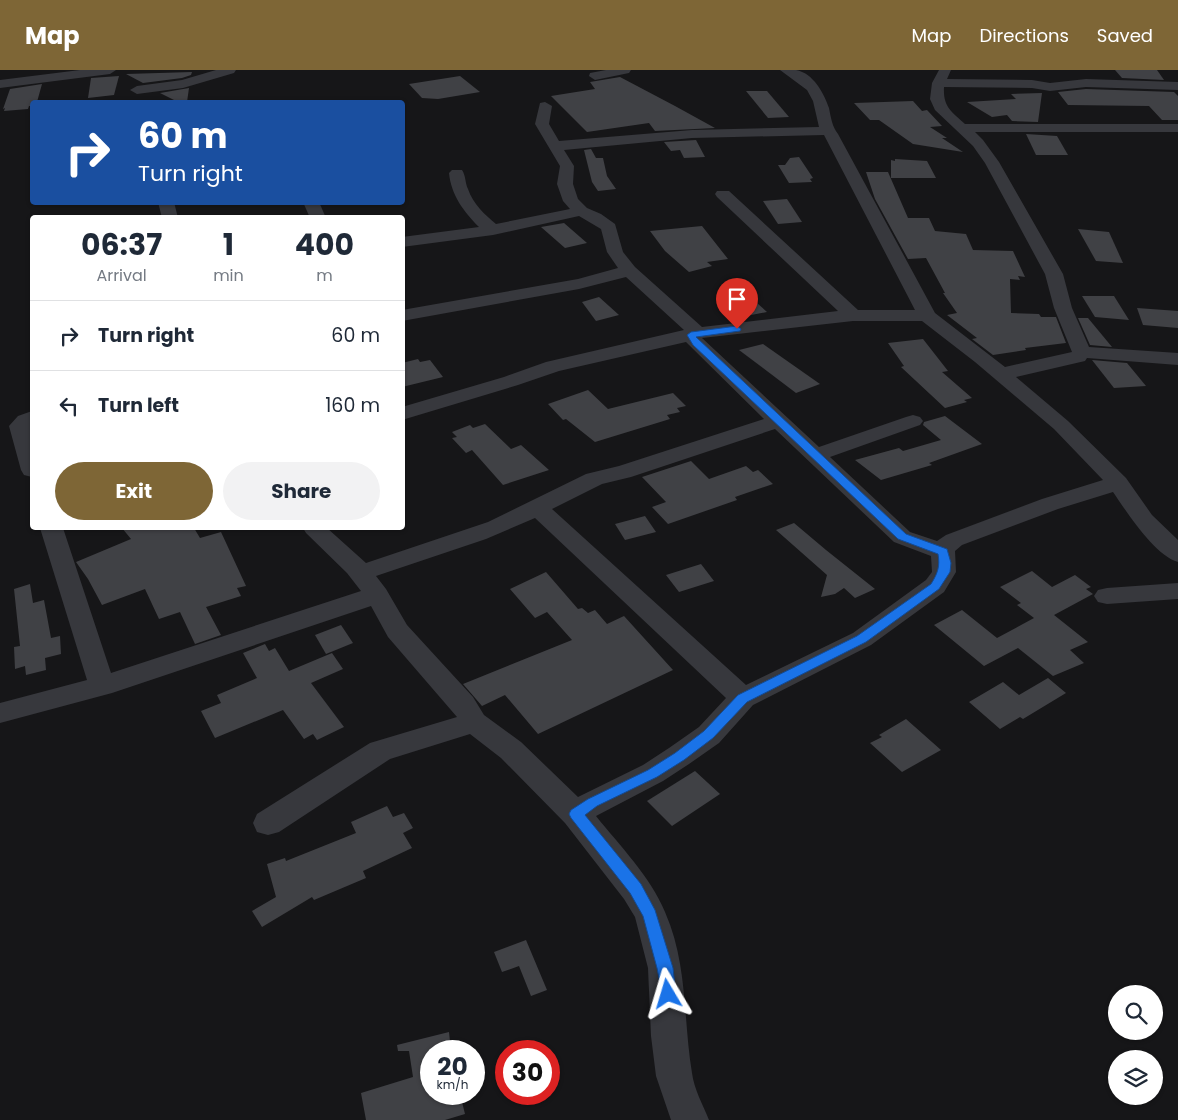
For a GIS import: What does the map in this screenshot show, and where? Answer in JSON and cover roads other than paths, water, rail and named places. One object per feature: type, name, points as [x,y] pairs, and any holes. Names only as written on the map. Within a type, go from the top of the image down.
[{"type":"street","points":[[0,84],[24,83],[110,70]]},
{"type":"street","points":[[133,76],[139,96],[230,70]]},
{"type":"street","points":[[595,76],[624,70]]},
{"type":"street","points":[[786,70],[802,77],[819,95],[827,131],[831,134],[927,316],[1001,374],[1061,425],[1118,483],[1144,520],[1178,554]]},
{"type":"street","points":[[1082,352],[1063,308],[1054,274],[992,162],[978,143],[942,110],[937,99],[942,76],[1050,86],[1086,83],[1129,83],[1178,86]]},
{"type":"street","points":[[544,106],[542,124],[567,166],[565,184],[572,201],[581,211],[596,217],[609,227],[615,252],[629,271],[694,334],[696,343],[902,537],[943,552]]},
{"type":"street","points":[[961,128],[1178,128]]},
{"type":"street","points":[[555,146],[692,134],[827,131]]},
{"type":"street","points":[[457,173],[456,184],[478,218],[493,230]]},
{"type":"street","points":[[723,194],[853,315]]},
{"type":"street","points":[[405,242],[493,230],[581,211]]},
{"type":"street","points":[[405,315],[579,284],[629,271]]},
{"type":"street","points":[[405,413],[511,382],[553,366],[694,334],[853,315],[927,316]]},
{"type":"street","points":[[1082,352],[1178,359]]},
{"type":"street","points":[[1001,374],[1078,357],[1082,352]]},
{"type":"street","points":[[30,419],[25,420],[20,426],[30,463]]},
{"type":"street","points":[[0,713],[102,686],[369,584],[490,528],[515,519],[574,487],[606,474],[623,472],[778,421]]},
{"type":"street","points":[[815,455],[913,421]]},
{"type":"street","points":[[576,814],[592,802],[653,773],[679,756],[709,735],[743,698],[862,639],[935,586],[944,572],[943,548],[954,540],[1002,524],[1050,504],[1118,483]]},
{"type":"street","points":[[537,508],[743,698]]},
{"type":"street","points":[[52,530],[102,686]]},
{"type":"street","points":[[316,530],[369,584],[397,631],[463,704],[474,722],[512,750],[576,814],[635,889],[650,914],[665,968],[669,1036],[674,1076],[690,1120]]},
{"type":"street","points":[[1107,596],[1178,591]]},
{"type":"street","points":[[268,822],[380,751],[474,722]]}]
